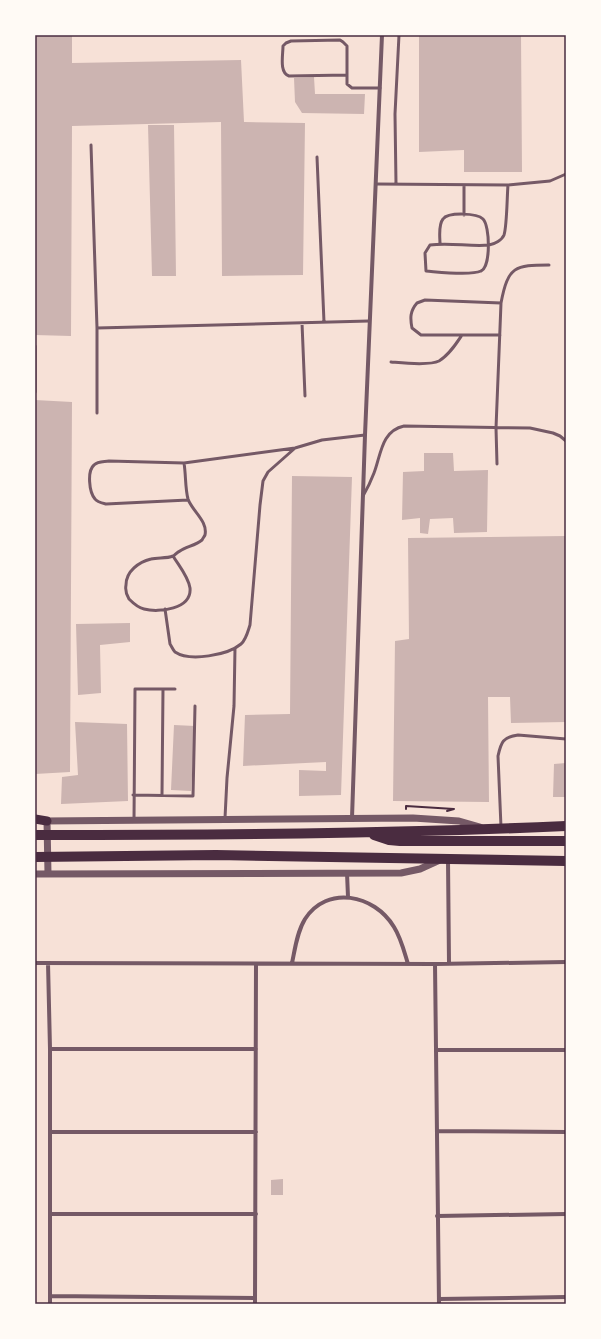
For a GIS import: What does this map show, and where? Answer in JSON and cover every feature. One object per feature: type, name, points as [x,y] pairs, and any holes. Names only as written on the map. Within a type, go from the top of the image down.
[{"type":"highway","points":[[35,835],[216,835],[501,829],[566,826]]},
{"type":"highway","points":[[369,832],[378,837],[400,841],[566,841]]},
{"type":"highway","points":[[35,857],[216,856],[566,861]]},
{"type":"main road","points":[[35,820],[47,821]]},
{"type":"street","points":[[352,818],[369,321],[382,35]]},
{"type":"street","points":[[48,874],[47,821],[413,818],[459,821],[488,829]]},
{"type":"street","points":[[35,874],[347,873],[411,871],[427,867],[445,859],[449,964]]},
{"type":"street","points":[[347,873],[348,897]]},
{"type":"street","points":[[292,963],[297,940],[305,920],[323,903],[334,899],[348,897],[366,902],[384,914],[393,926],[401,942],[408,964]]},
{"type":"street","points":[[35,963],[449,964],[566,962]]},
{"type":"street","points":[[48,963],[50,1049],[50,1304]]},
{"type":"street","points":[[255,1304],[256,964]]},
{"type":"street","points":[[435,964],[439,1304]]},
{"type":"street","points":[[50,1049],[256,1049]]},
{"type":"street","points":[[436,1050],[566,1050]]},
{"type":"street","points":[[437,1131],[566,1132]]},
{"type":"street","points":[[50,1132],[256,1132]]},
{"type":"street","points":[[50,1214],[256,1214]]},
{"type":"street","points":[[437,1216],[566,1214]]},
{"type":"street","points":[[50,1296],[255,1298]]},
{"type":"street","points":[[439,1299],[566,1297]]},
{"type":"lane","points":[[396,184],[395,114],[399,35]]},
{"type":"lane","points":[[346,75],[286,75],[283,71],[283,46],[291,41],[340,40],[347,46],[346,75],[347,84],[349,87],[380,88]]},
{"type":"lane","points":[[91,145],[97,414]]},
{"type":"lane","points":[[317,157],[324,322]]},
{"type":"lane","points":[[376,184],[508,185],[550,181],[566,174]]},
{"type":"lane","points":[[464,185],[464,215]]},
{"type":"lane","points":[[440,244],[441,223],[443,218],[448,215],[476,215],[482,218],[485,221],[488,230],[488,245],[486,265],[484,270],[470,273],[426,271],[425,253],[430,245],[488,245],[498,242],[504,235],[508,185]]},
{"type":"lane","points":[[496,464],[501,303],[507,280],[518,267],[527,265],[550,265]]},
{"type":"lane","points":[[500,335],[421,335],[412,328],[410,319],[412,309],[417,303],[425,300],[501,303]]},
{"type":"lane","points":[[96,328],[369,321]]},
{"type":"lane","points":[[302,323],[305,396]]},
{"type":"lane","points":[[391,362],[426,363],[438,361],[454,346],[462,335]]},
{"type":"lane","points":[[35,346],[35,392]]},
{"type":"lane","points":[[363,496],[374,474],[382,444],[387,436],[398,427],[530,428],[545,430],[560,436],[566,441]]},
{"type":"lane","points":[[188,500],[106,504],[95,499],[92,493],[89,482],[91,470],[94,465],[99,462],[184,463],[295,448],[322,440],[365,435]]},
{"type":"lane","points":[[165,609],[170,644],[177,653],[208,656],[226,653],[242,644],[248,634],[250,625],[263,482],[268,472],[295,448]]},
{"type":"lane","points":[[172,556],[188,582],[190,593],[185,602],[178,606],[165,609],[144,609],[129,599],[125,592],[128,574],[143,561],[172,556],[201,540],[205,534],[204,526],[201,520],[188,500],[184,463]]},
{"type":"lane","points":[[225,820],[227,778],[234,706],[235,648]]},
{"type":"lane","points":[[134,821],[135,689],[175,689]]},
{"type":"lane","points":[[162,795],[163,689]]},
{"type":"lane","points":[[133,795],[194,796],[195,706]]},
{"type":"lane","points":[[501,829],[498,756],[504,739],[510,736],[518,735],[566,739]]},
{"type":"path","points":[[406,806],[454,809],[433,811]]},
{"type":"building","points":[[35,35],[72,35],[72,63],[241,60],[244,122],[305,123],[303,275],[222,276],[221,122],[72,126],[71,336],[35,335]]},
{"type":"building","points":[[419,35],[521,35],[522,172],[464,172],[464,150],[419,152]]},
{"type":"building","points":[[314,77],[315,94],[365,94],[364,114],[302,113],[295,102],[294,78]]},
{"type":"building","points":[[148,125],[174,125],[176,276],[152,276]]},
{"type":"building","points":[[35,400],[72,402],[70,772],[35,774]]},
{"type":"building","points":[[424,453],[453,453],[454,471],[488,470],[487,532],[454,533],[453,518],[430,519],[428,534],[420,533],[420,518],[402,520],[403,472],[424,471]]},
{"type":"building","points":[[292,476],[352,477],[341,795],[299,796],[299,770],[326,771],[326,762],[243,766],[245,715],[290,714]]},
{"type":"building","points":[[566,536],[566,722],[511,723],[510,697],[488,697],[489,802],[393,801],[395,641],[409,639],[408,538]]},
{"type":"building","points":[[130,623],[130,642],[100,645],[101,693],[78,695],[76,624]]},
{"type":"building","points":[[75,722],[127,724],[128,801],[61,804],[62,777],[78,775]]},
{"type":"building","points":[[174,725],[195,726],[191,791],[171,790]]},
{"type":"building","points":[[566,763],[566,797],[553,797],[554,764]]},
{"type":"building","points":[[283,1179],[283,1195],[271,1195],[271,1180]]}]
